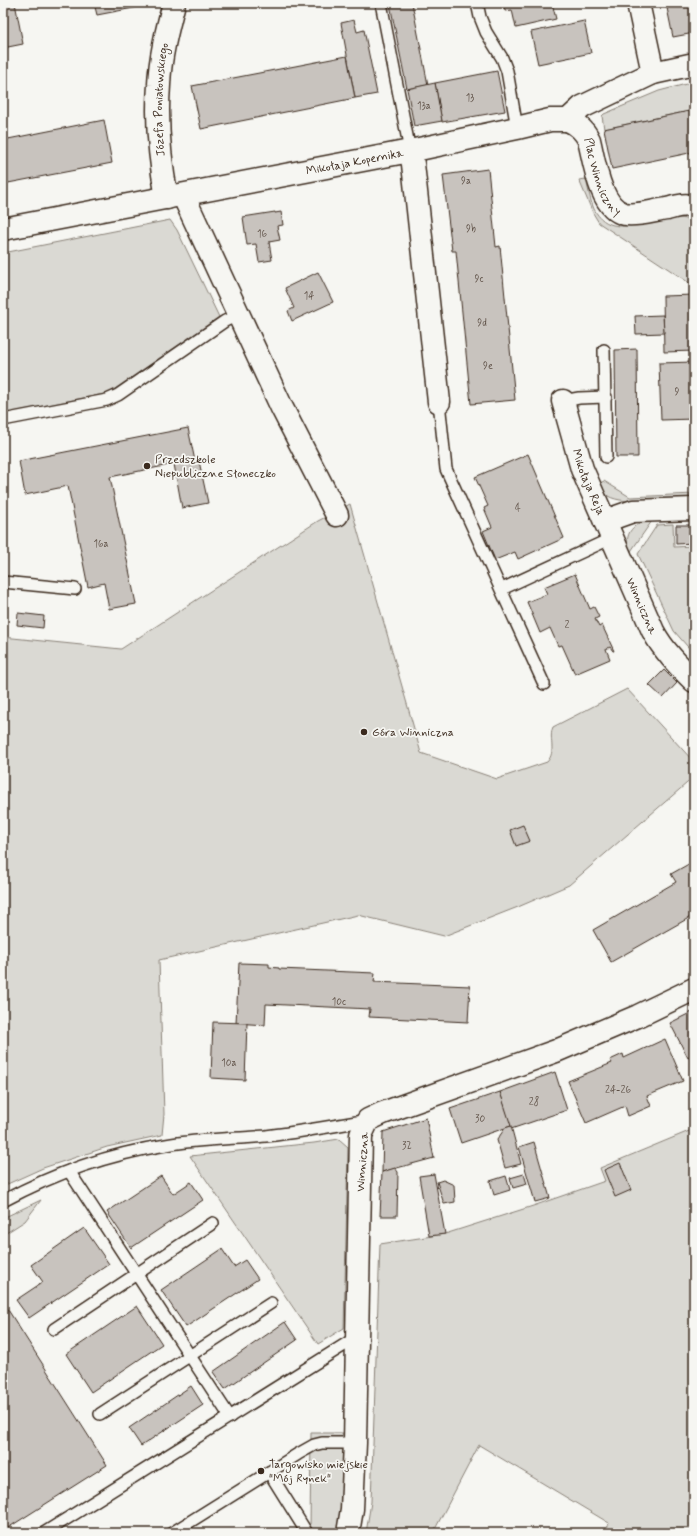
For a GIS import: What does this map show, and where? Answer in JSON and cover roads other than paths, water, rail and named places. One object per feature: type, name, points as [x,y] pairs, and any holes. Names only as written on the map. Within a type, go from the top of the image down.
[{"type":"street","name":"Józefa Poniatowskiego","points":[[174,3],[166,34],[159,85],[162,168],[175,196],[238,315],[282,408],[338,515]]},
{"type":"street","points":[[638,3],[653,73]]},
{"type":"street","points":[[568,120],[582,107],[653,73],[694,64]]},
{"type":"street","name":"Mikołaja Kopernika","points":[[3,230],[410,151],[550,120],[568,120]]},
{"type":"street","name":"Plac Winniczny","points":[[568,120],[581,128],[586,134],[589,140],[601,188],[613,208],[623,214],[634,214],[679,206],[694,207]]},
{"type":"street","points":[[410,151],[413,164],[439,402]]},
{"type":"street","name":"Mikołaja Reja","points":[[563,401],[582,469],[608,529],[633,511],[694,509]]},
{"type":"street","name":"Winniczna","points":[[608,529],[659,641],[694,681]]},
{"type":"street","name":"Winniczna","points":[[348,1533],[352,1509],[355,1443],[361,1135],[368,1120],[387,1111],[556,1051],[694,989]]},
{"type":"lane","points":[[477,3],[480,17],[486,32],[502,58],[507,71],[517,128]]},
{"type":"lane","points":[[382,8],[410,151]]},
{"type":"lane","points":[[3,420],[107,400],[118,395],[225,321],[238,315]]},
{"type":"lane","points":[[604,350],[606,457]]},
{"type":"lane","points":[[563,401],[579,398],[606,397]]},
{"type":"lane","points":[[439,402],[446,469],[544,684]]},
{"type":"lane","points":[[502,589],[608,529]]},
{"type":"lane","points":[[3,582],[75,589]]},
{"type":"lane","points":[[3,1201],[37,1184],[69,1171],[113,1157],[166,1144],[267,1136],[323,1129],[368,1120]]},
{"type":"lane","points":[[69,1171],[230,1417]]},
{"type":"lane","points":[[54,1329],[213,1223]]},
{"type":"lane","points":[[100,1414],[271,1303]]},
{"type":"lane","points":[[44,1533],[357,1337]]},
{"type":"lane","points":[[172,1533],[268,1472],[314,1445],[330,1443],[355,1443]]},
{"type":"lane","points":[[268,1472],[307,1533]]},
{"type":"place","name":"Przedszkole Niepubliczne Słoneczko","points":[[147,466]]},
{"type":"place","name":"Góra Winniczna","points":[[364,732]]},
{"type":"place","name":"Targowisko miejskie \"Mój Rynek\"","points":[[261,1471]]}]
